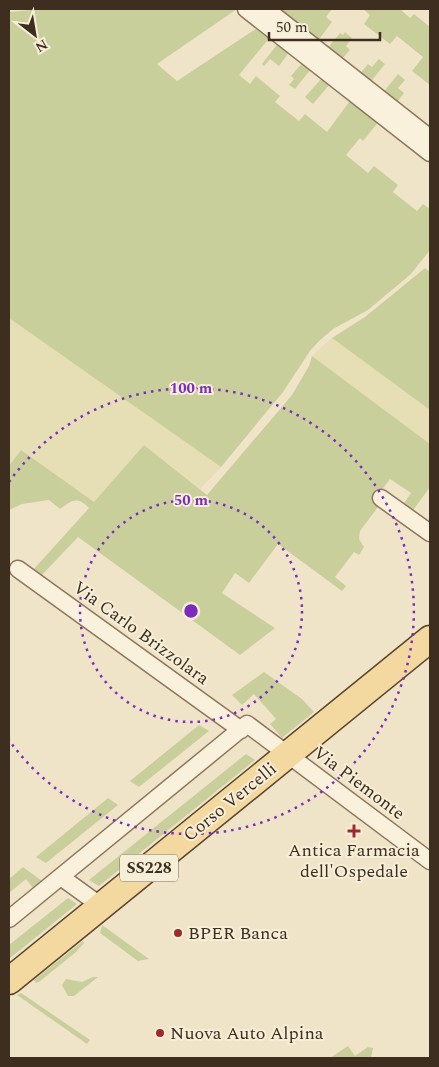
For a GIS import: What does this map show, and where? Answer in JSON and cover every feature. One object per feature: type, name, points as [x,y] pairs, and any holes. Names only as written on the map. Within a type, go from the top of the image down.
[{"type":"main road","name":"Corso Vercelli","points":[[9,981],[430,639]]},
{"type":"street","points":[[246,9],[430,153]]},
{"type":"street","points":[[266,9],[430,138]]},
{"type":"street","points":[[380,498],[430,532]]},
{"type":"street","name":"Via Carlo Brizzolara","points":[[18,569],[241,730]]},
{"type":"street","name":"Corso Vercelli","points":[[241,730],[247,724],[288,754]]},
{"type":"street","points":[[9,919],[241,730]]},
{"type":"street","name":"Via Piemonte","points":[[288,754],[430,861]]},
{"type":"street","points":[[61,876],[101,906]]},
{"type":"shaded area","points":[[9,318],[221,467],[200,489],[144,445],[94,503],[21,450],[9,466]]},
{"type":"shaded area","points":[[332,338],[430,410],[430,444],[312,356]]},
{"type":"green space","points":[[43,9],[237,9],[157,64],[177,81],[260,26],[271,36],[239,75],[250,84],[256,76],[280,96],[275,102],[299,121],[305,114],[327,132],[352,98],[380,120],[363,141],[360,138],[346,155],[368,173],[374,166],[398,185],[393,192],[417,211],[423,204],[430,209],[430,250],[411,274],[368,310],[333,329],[319,341],[310,351],[283,392],[221,467],[9,318],[9,12]]},
{"type":"green space","points":[[275,9],[332,9],[326,17],[332,22],[317,42]]},
{"type":"green space","points":[[363,9],[400,9],[410,18],[414,14],[430,27],[430,85],[412,71],[423,57],[397,36],[390,44],[364,24],[370,15]]},
{"type":"green space","points":[[345,32],[352,38],[346,46],[350,50],[340,61],[326,50],[340,33],[343,35]]},
{"type":"green space","points":[[279,42],[290,51],[279,66],[270,59],[264,66],[262,64]]},
{"type":"green space","points":[[379,59],[385,64],[369,84],[358,76],[368,64],[372,67]]},
{"type":"green space","points":[[303,62],[311,69],[295,89],[289,85],[294,79],[291,76]]},
{"type":"green space","points":[[398,74],[405,80],[398,88],[404,93],[395,105],[382,94]]},
{"type":"green space","points":[[322,78],[330,84],[313,104],[305,97]]},
{"type":"green space","points":[[425,268],[430,272],[430,410],[332,338],[365,317]]},
{"type":"green space","points":[[312,356],[430,444],[430,487],[411,513],[402,506],[411,493],[390,479],[375,499],[381,503],[360,531],[359,539],[364,547],[359,555],[354,552],[335,577],[346,586],[342,591],[278,544],[249,583],[235,573],[222,593],[275,628],[240,655],[78,537],[41,576],[33,570],[89,508],[81,502],[75,501],[68,503],[60,509],[49,500],[22,504],[9,510],[9,466],[21,450],[94,502],[144,445],[207,495],[292,395],[309,366]]},
{"type":"green space","points":[[264,672],[302,699],[314,712],[282,738],[270,724],[276,719],[254,694],[242,705],[232,695]]},
{"type":"green space","points":[[199,725],[209,731],[139,787],[130,781]]},
{"type":"green space","points":[[246,754],[255,760],[99,886],[89,880]]},
{"type":"green space","points":[[108,798],[118,805],[46,863],[36,857]]},
{"type":"green space","points":[[23,867],[42,881],[33,888],[26,879],[9,893],[9,879]]},
{"type":"green space","points":[[68,898],[77,904],[9,959],[9,945]]},
{"type":"green space","points":[[102,925],[149,959],[138,961],[100,933]]},
{"type":"green space","points":[[83,941],[84,943],[76,952],[36,983],[34,980]]},
{"type":"green space","points":[[98,977],[74,996],[68,996],[62,985],[66,979],[82,982]]},
{"type":"green space","points":[[21,993],[90,1040],[87,1044],[17,995]]},
{"type":"green space","points":[[348,1046],[355,1056],[368,1047],[373,1048],[371,1058],[330,1058]]},
{"type":"place","name":"Antica Farmacia dell'Ospedale","points":[[354,831]]},
{"type":"place","name":"BPER Banca","points":[[178,933]]},
{"type":"place","name":"Nuova Auto Alpina","points":[[160,1033]]}]
